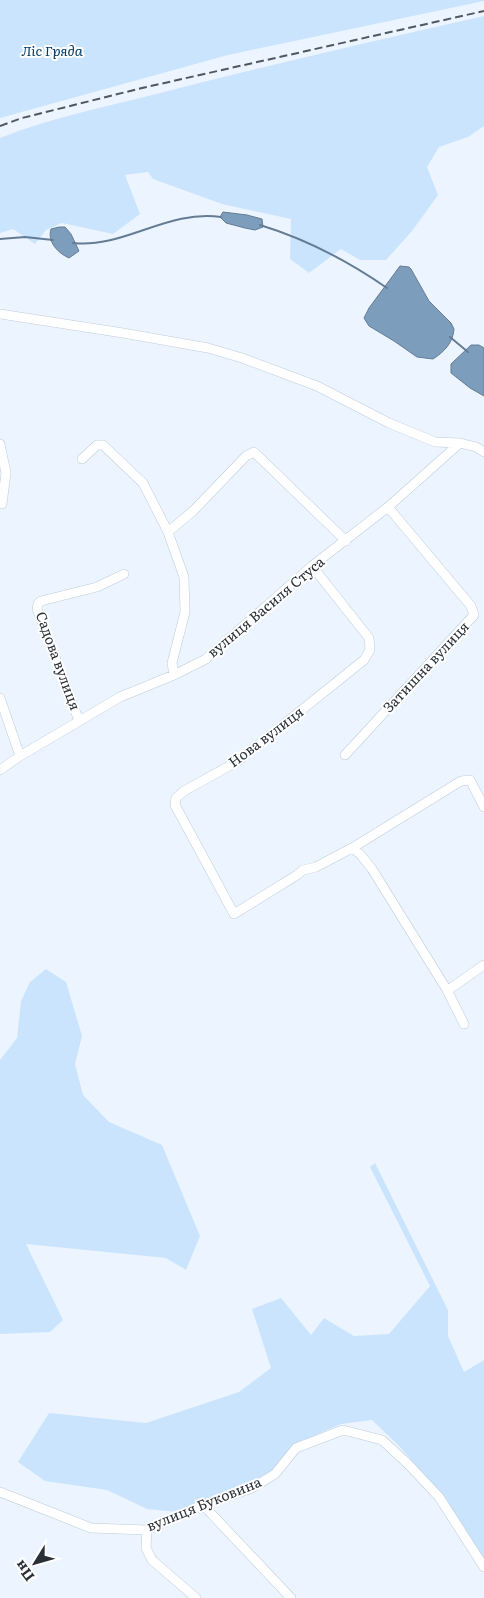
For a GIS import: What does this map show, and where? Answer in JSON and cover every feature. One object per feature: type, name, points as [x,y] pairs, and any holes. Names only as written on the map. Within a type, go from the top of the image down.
[{"type":"street","points":[[0,314],[208,348],[242,358],[317,386],[389,424],[434,442],[460,443],[476,447],[484,452]]},
{"type":"street","name":"вулиця Василя Стуса","points":[[0,770],[20,756],[120,698],[206,659],[312,566],[388,507],[460,443]]},
{"type":"street","points":[[0,444],[6,473],[2,504]]},
{"type":"street","points":[[82,459],[97,446],[103,445],[143,483],[168,532],[184,577],[185,612],[172,663],[174,675]]},
{"type":"street","points":[[168,532],[193,511],[246,456],[254,452],[346,541]]},
{"type":"street","name":"Затишна вулиця","points":[[345,755],[474,615],[471,606],[388,507]]},
{"type":"street","name":"Нова вулиця","points":[[312,566],[369,638],[370,650],[364,660],[238,761],[184,791],[176,798],[175,805],[234,914],[303,870],[316,867],[352,848]]},
{"type":"street","name":"Садова вулиця","points":[[79,721],[38,609],[38,604],[41,601],[97,587],[124,574]]},
{"type":"street","points":[[0,698],[20,756]]},
{"type":"street","points":[[464,1024],[447,990],[372,869],[360,854],[352,848],[461,781],[470,780],[484,807]]},
{"type":"street","points":[[447,990],[484,965]]},
{"type":"street","name":"вулиця Буковина","points":[[0,1492],[91,1528],[147,1530],[203,1505],[252,1488],[276,1474],[296,1448],[343,1430],[351,1430],[382,1440],[409,1465],[439,1496],[484,1566]]},
{"type":"street","points":[[203,1505],[291,1598]]},
{"type":"street","points":[[147,1530],[146,1548],[152,1560],[196,1598]]},
{"type":"green space","name":"Ліс Гряда","points":[[0,0],[484,1],[228,55],[0,118]]},
{"type":"green space","points":[[484,16],[484,126],[468,137],[439,147],[427,167],[438,195],[412,231],[386,260],[360,260],[341,249],[309,273],[290,259],[291,219],[222,204],[153,179],[148,172],[125,175],[140,214],[113,234],[62,223],[46,230],[35,244],[13,229],[0,233],[0,138],[81,112],[284,62]]},
{"type":"green space","points":[[46,969],[66,982],[82,1036],[75,1064],[83,1095],[109,1122],[162,1145],[200,1236],[186,1270],[166,1258],[26,1244],[63,1320],[50,1332],[0,1334],[0,1060],[17,1038],[21,1001],[30,982]]},
{"type":"green space","points":[[375,1163],[448,1310],[448,1336],[464,1372],[484,1360],[484,1562],[442,1495],[398,1445],[372,1420],[341,1424],[293,1445],[270,1473],[248,1486],[178,1512],[147,1509],[107,1490],[45,1481],[18,1462],[49,1413],[146,1423],[239,1392],[271,1368],[252,1309],[281,1298],[311,1335],[324,1318],[354,1336],[389,1334],[430,1286],[370,1167]]},
{"type":"shaded area","points":[[223,212],[262,219],[263,227],[255,230],[226,223],[220,217]]},
{"type":"shaded area","points":[[65,227],[71,234],[79,251],[69,258],[57,250],[52,243],[51,229]]},
{"type":"shaded area","points":[[400,266],[411,269],[429,301],[451,323],[454,329],[452,339],[447,347],[433,359],[417,357],[369,326],[364,318],[369,308]]},
{"type":"shaded area","points":[[471,345],[479,345],[484,348],[484,396],[451,373],[451,364]]},
{"type":"waterway","points":[[73,243],[92,243],[110,240],[183,219],[201,216],[221,217]]},
{"type":"waterway","points":[[260,225],[294,237],[326,252],[387,288]]},
{"type":"waterway","points":[[0,239],[25,237],[53,240]]},
{"type":"waterway","points":[[450,337],[468,352]]},
{"type":"railway","points":[[0,126],[22,118],[142,88],[484,11]]}]
